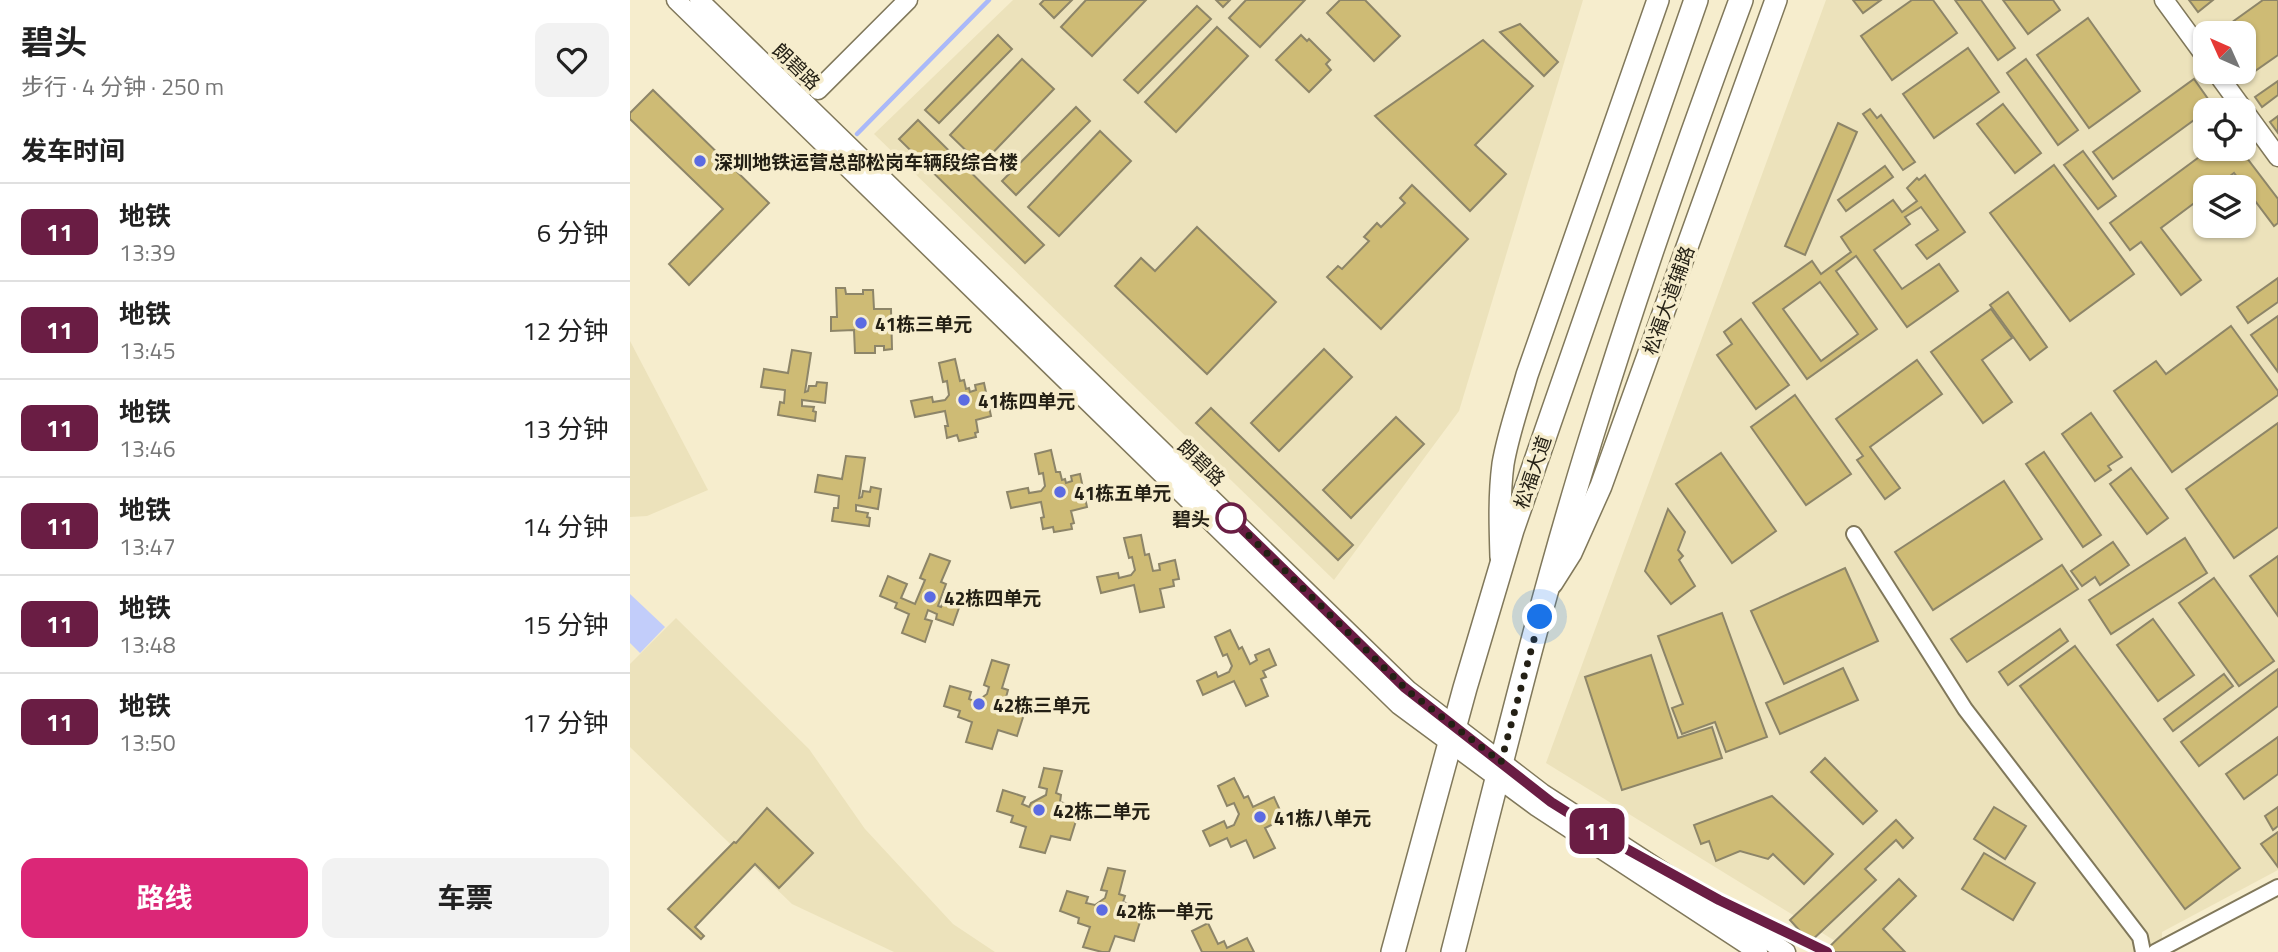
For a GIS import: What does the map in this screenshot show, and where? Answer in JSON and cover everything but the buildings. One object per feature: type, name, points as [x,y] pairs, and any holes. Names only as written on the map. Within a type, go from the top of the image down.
[{"type":"main road","points":[[1501,567],[1503,463],[1514,420],[1527,375],[1658,0]]},
{"type":"main road","name":"松福大道","points":[[1393,952],[1501,567],[1696,0]]},
{"type":"main road","points":[[1453,952],[1546,594],[1590,442],[1646,267],[1741,0]]},
{"type":"main road","name":"松福大道辅路","points":[[1546,594],[1571,553],[1601,486],[1776,0]]},
{"type":"street","name":"朗碧路","points":[[676,0],[1399,705],[1452,734]]},
{"type":"street","name":"朗碧路","points":[[699,0],[1452,734],[1499,770],[1537,807],[1758,952]]},
{"type":"street","points":[[818,90],[908,0]]},
{"type":"street","points":[[2164,0],[2193,40]]},
{"type":"street","points":[[2225,84],[2278,157]]},
{"type":"street","points":[[1854,534],[1965,709],[2140,937],[2143,952]]},
{"type":"street","name":"朗碧路","points":[[1499,770],[1542,793],[1786,952]]},
{"type":"street","points":[[2155,952],[2278,887]]},
{"type":"shaded area","points":[[1013,0],[1583,0],[1459,411],[1334,580],[874,134]]},
{"type":"shaded area","points":[[1826,0],[2278,0],[2278,870],[2162,932],[2162,952],[1853,952],[1546,763]]},
{"type":"shaded area","points":[[630,341],[708,490],[647,516],[630,517]]},
{"type":"shaded area","points":[[630,594],[665,627],[640,653],[630,643]]},
{"type":"shaded area","points":[[676,618],[809,749],[865,829],[953,924],[995,952],[894,952],[792,904],[630,747],[630,664]]},
{"type":"waterway","points":[[857,134],[989,0]]},
{"type":"metro line","name":"11","points":[[1231,518],[1404,687],[1551,802],[1623,847],[1719,900],[1827,952]]},
{"type":"place","name":"深圳地铁运营总部松岗车辆段综合楼","points":[[700,161]]},
{"type":"place","name":"41栋三单元","points":[[861,323]]},
{"type":"place","name":"41栋四单元","points":[[964,400]]},
{"type":"place","name":"41栋五单元","points":[[1060,492]]},
{"type":"place","name":"碧头","points":[[1231,518]]},
{"type":"place","name":"42栋四单元","points":[[930,597]]},
{"type":"place","name":"42栋三单元","points":[[979,704]]},
{"type":"place","name":"42栋二单元","points":[[1039,810]]},
{"type":"place","name":"41栋八单元","points":[[1260,817]]},
{"type":"place","name":"42栋一单元","points":[[1102,910]]},
{"type":"route","points":[[1231,518],[1408,691],[1501,762],[1540,617]]}]
